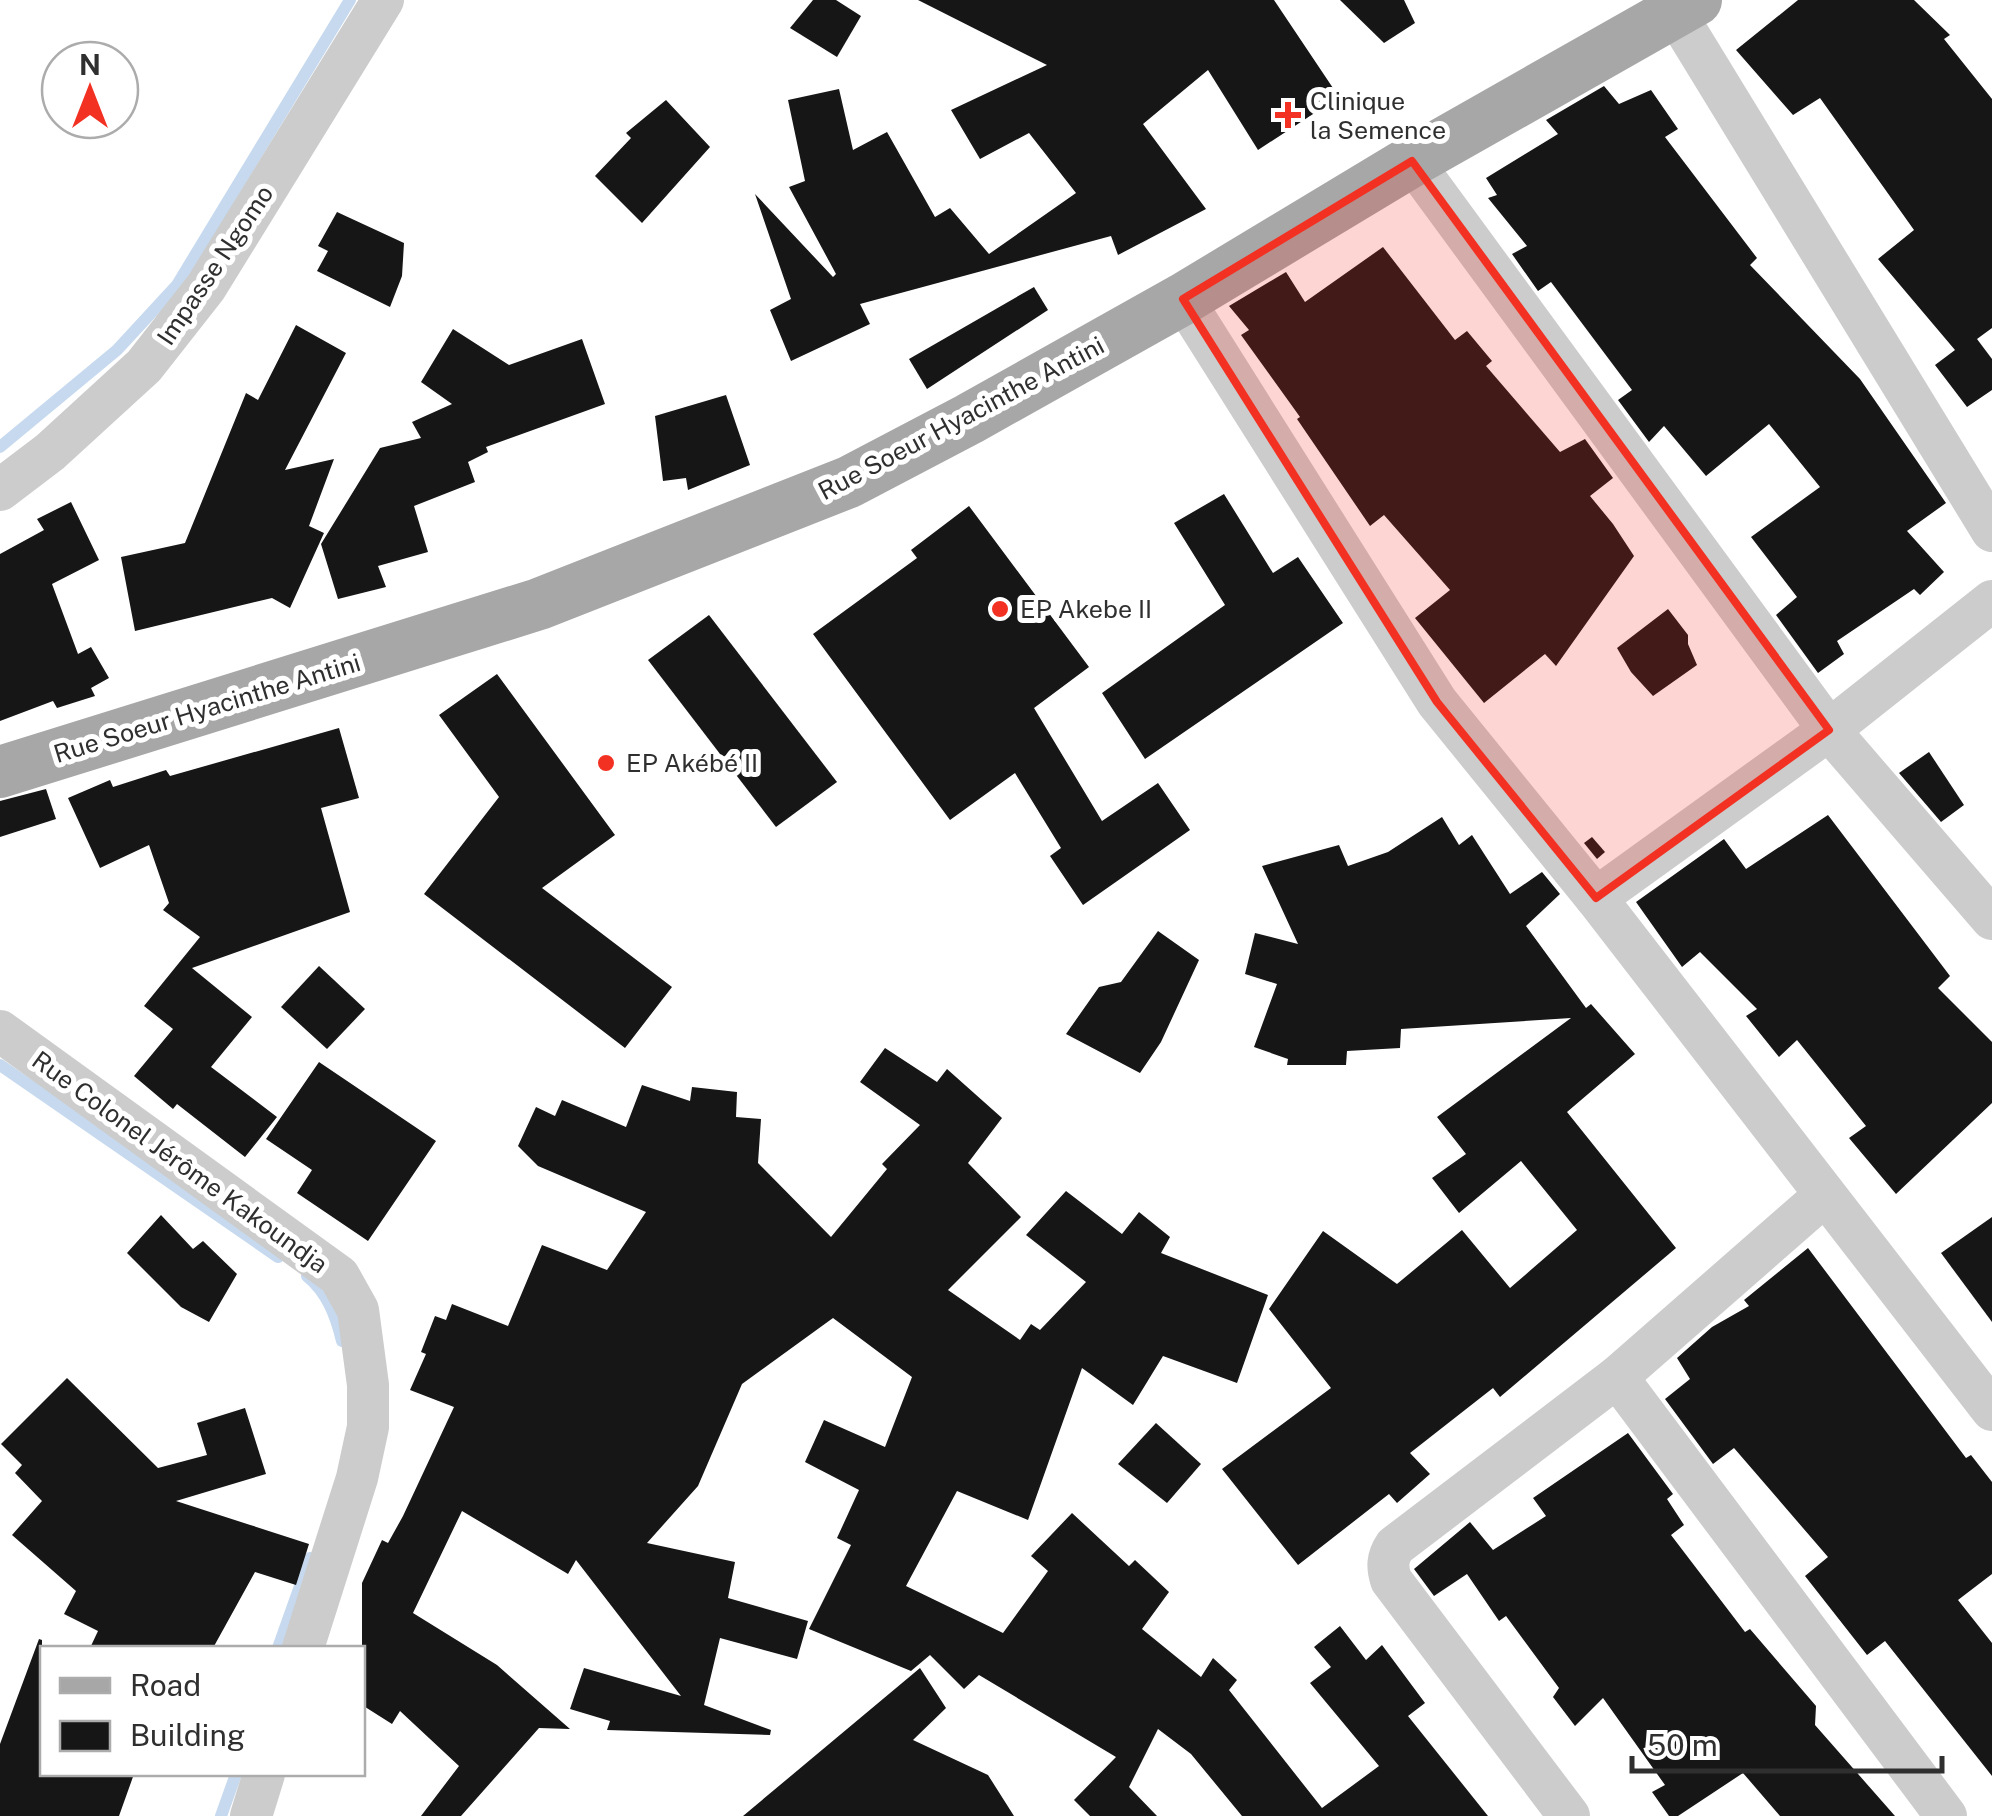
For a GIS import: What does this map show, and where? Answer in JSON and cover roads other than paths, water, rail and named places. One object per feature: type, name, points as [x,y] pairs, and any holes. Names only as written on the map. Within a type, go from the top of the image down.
[{"type":"main road","name":"Rue Soeur Hyacinthe Antini","points":[[0,772],[540,604],[849,482],[910,452],[1183,299],[1412,161],[1685,6]]},
{"type":"street","name":"Impasse Ngomo","points":[[0,490],[50,452],[144,366],[206,286],[383,0]]},
{"type":"street","points":[[1685,6],[1992,531]]},
{"type":"street","points":[[1412,161],[1829,730],[1992,919]]},
{"type":"street","points":[[1183,299],[1437,702],[1596,898],[1992,1410]]},
{"type":"street","points":[[1596,898],[1829,730],[1992,601]]},
{"type":"street","name":"Rue Colonel Jérôme Kakoundja","points":[[0,1031],[339,1276],[358,1310],[368,1386],[368,1426],[357,1478],[304,1646]]},
{"type":"street","points":[[1569,1816],[1391,1580],[1388,1560],[1394,1546],[1617,1377],[1824,1196]]},
{"type":"street","points":[[1617,1377],[1946,1816]]},
{"type":"street","points":[[251,1816],[263,1776]]},
{"type":"waterway","points":[[0,447],[117,350],[177,285],[350,0]]},
{"type":"waterway","points":[[0,1065],[278,1257]]},
{"type":"waterway","points":[[307,1276],[330,1305],[342,1341]]},
{"type":"waterway","points":[[279,1646],[310,1558]]},
{"type":"waterway","points":[[221,1816],[235,1776]]},
{"type":"place","name":"Clinique la Semence","points":[[1288,115]]},
{"type":"place","name":"EP Akebe II","points":[[1000,609]]},
{"type":"place","name":"EP Akébé II","points":[[606,763]]}]
